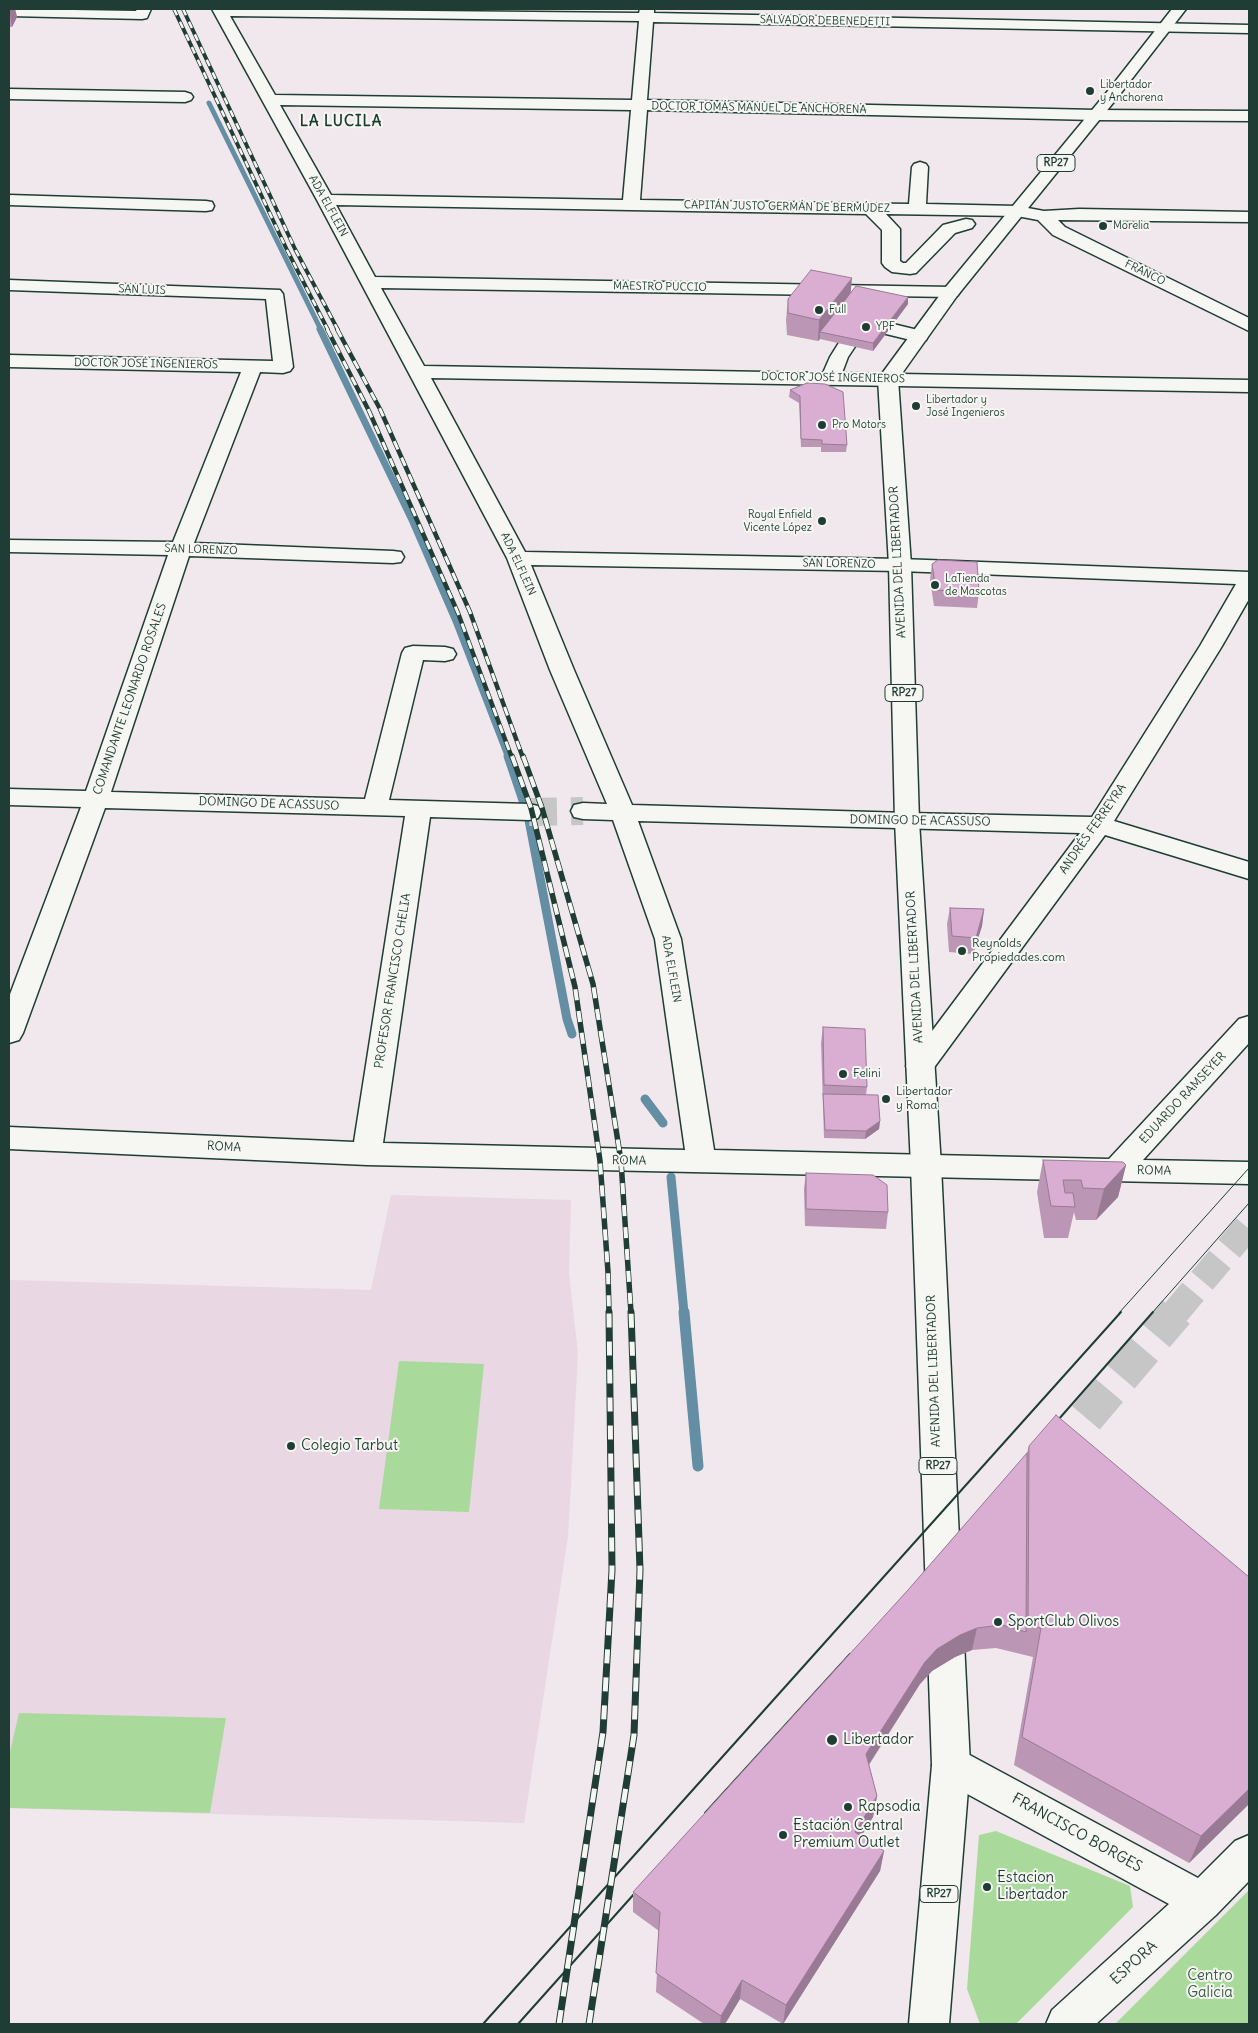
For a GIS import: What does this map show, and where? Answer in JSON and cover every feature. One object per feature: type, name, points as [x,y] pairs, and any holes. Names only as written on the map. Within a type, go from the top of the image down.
[{"type":"street","points":[[9,12],[142,15],[144,9]]},
{"type":"street","name":"RP27","points":[[888,379],[951,292],[1096,115],[1179,9]]},
{"type":"street","name":"SALVADOR DEBENEDETTI","points":[[220,11],[646,13],[1249,28]]},
{"type":"street","name":"ADA ELFLEIN","points":[[220,11],[325,200],[518,558],[626,822],[668,939],[701,1162]]},
{"type":"street","points":[[630,205],[646,13]]},
{"type":"street","points":[[9,94],[185,97]]},
{"type":"street","name":"DOCTOR TOMÁS MANUEL DE ANCHORENA","points":[[268,100],[1249,116]]},
{"type":"street","points":[[917,209],[920,167]]},
{"type":"street","points":[[9,200],[206,206]]},
{"type":"street","name":"CAPITÁN JUSTO GERMÁN DE BERMÚDEZ","points":[[325,200],[1017,211],[1044,216],[1080,214],[1249,217]]},
{"type":"street","points":[[870,209],[891,229],[891,263],[898,268],[910,269],[949,229],[958,224],[966,224]]},
{"type":"street","name":"FRANCO","points":[[1044,216],[1059,231],[1249,325]]},
{"type":"street","name":"MAESTRO PUCCIO","points":[[368,282],[887,295],[951,292]]},
{"type":"street","name":"SAN LUIS","points":[[9,285],[274,294],[283,366]]},
{"type":"street","points":[[889,329],[919,336]]},
{"type":"street","points":[[831,378],[838,357],[847,345]]},
{"type":"street","name":"DOCTOR JOSÉ INGENIEROS","points":[[9,360],[283,366]]},
{"type":"street","name":"COMANDANTE LEONARDO ROSALES","points":[[9,1033],[96,799],[181,549],[253,366]]},
{"type":"street","name":"DOCTOR JOSÉ INGENIEROS","points":[[418,372],[1249,386]]},
{"type":"street","name":"AVENIDA DEL LIBERTADOR","points":[[888,379],[900,565],[907,821],[926,1166],[950,1747],[929,2024]]},
{"type":"street","name":"SAN LORENZO","points":[[9,546],[181,549],[393,557]]},
{"type":"street","name":"SAN LORENZO","points":[[518,558],[900,565],[1249,579]]},
{"type":"street","name":"ANDRÉS FERREYRA","points":[[920,1066],[1099,824],[1211,646],[1249,579]]},
{"type":"street","points":[[375,806],[413,653],[445,654]]},
{"type":"street","points":[[609,780],[608,790],[603,800],[586,810],[626,822]]},
{"type":"street","name":"DOMINGO DE ACASSUSO","points":[[9,797],[375,806],[529,812]]},
{"type":"street","name":"PROFESOR FRANCISCO CHELIA","points":[[367,1154],[419,808]]},
{"type":"street","name":"DOMINGO DE ACASSUSO","points":[[626,822],[907,821],[1099,824],[1249,871]]},
{"type":"street","name":"EDUARDO RAMSEYER","points":[[1116,1170],[1249,1026]]},
{"type":"street","name":"ROMA","points":[[9,1138],[367,1154],[1249,1173]]},
{"type":"street","points":[[950,1747],[961,1711],[958,1572],[974,1551]]},
{"type":"street","name":"FRANCISCO BORGES","points":[[950,1747],[1202,1901]]},
{"type":"street","name":"ESPORA","points":[[1066,2024],[1202,1901],[1249,1854]]},
{"type":"shaded area","name":"Colegio Tarbut","points":[[391,1195],[571,1200],[569,1273],[578,1354],[568,1537],[524,1823],[9,1808],[9,1280],[371,1290]]},
{"type":"green space","points":[[399,1361],[484,1364],[469,1512],[379,1509]]},
{"type":"green space","points":[[19,1713],[226,1718],[210,1813],[9,1808],[9,1756]]},
{"type":"green space","points":[[996,1831],[1130,1886],[1133,1907],[1016,2024],[980,2024],[967,1989],[979,1835]]},
{"type":"green space","name":"Centro Galicia","points":[[1249,1890],[1249,2024],[1115,2024]]},
{"type":"building","points":[[811,270],[852,278],[819,320],[788,313],[788,299]]},
{"type":"building","points":[[856,286],[908,297],[873,343],[820,332]]},
{"type":"building","name":"Pro Motors","points":[[807,383],[825,384],[843,392],[847,445],[822,444],[822,440],[801,439],[800,396],[790,390]]},
{"type":"building","points":[[938,560],[977,562],[979,592],[936,590],[932,564]]},
{"type":"building","points":[[950,908],[984,909],[976,938],[952,936]]},
{"type":"building","name":"Felini","points":[[823,1027],[865,1029],[867,1087],[824,1085]]},
{"type":"building","points":[[823,1094],[878,1095],[880,1121],[866,1131],[825,1130]]},
{"type":"building","points":[[1043,1160],[1123,1162],[1126,1165],[1104,1189],[1083,1188],[1081,1180],[1063,1180],[1065,1193],[1073,1193],[1075,1207],[1051,1206]]},
{"type":"building","points":[[806,1173],[873,1175],[887,1185],[888,1212],[806,1209]]},
{"type":"building","points":[[1056,1415],[1249,1577],[1249,1789],[1201,1836],[1022,1737],[1041,1628],[1028,1625],[1029,1446]]},
{"type":"building","name":"Estación Central Premium Outlet","points":[[1027,1453],[1026,1632],[1002,1625],[977,1628],[960,1635],[937,1649],[925,1662],[866,1754],[877,1796],[855,1832],[884,1851],[786,2005],[742,1980],[721,2016],[656,1973],[660,1912],[633,1892],[908,1590]]},
{"type":"waterway","points":[[209,103],[321,330]]},
{"type":"waterway","points":[[320,329],[413,522],[456,621],[509,758]]},
{"type":"waterway","points":[[508,756],[528,815],[567,1019],[572,1034]]},
{"type":"waterway","points":[[645,1099],[663,1123]]},
{"type":"waterway","points":[[671,1177],[684,1313]]},
{"type":"waterway","points":[[684,1312],[698,1466]]},
{"type":"tunnel","points":[[529,812],[583,811]]},
{"type":"tunnel","points":[[1175,1313],[1249,1225]]},
{"type":"tunnel","points":[[1051,1459],[1176,1312]]},
{"type":"tram line","points":[[1119,1313],[1249,1168]]},
{"type":"tram line","points":[[1152,1313],[1249,1203]]},
{"type":"tram line","points":[[483,2024],[1121,1312]]},
{"type":"tram line","points":[[1051,1428],[1153,1312]]},
{"type":"tram line","points":[[705,1813],[850,1654]]},
{"type":"tram line","points":[[518,2024],[643,1884]]},
{"type":"railway","points":[[174,9],[287,250],[328,330]]},
{"type":"railway","points":[[183,9],[295,249],[338,330]]},
{"type":"railway","points":[[327,329],[369,411],[458,613],[512,758]]},
{"type":"railway","points":[[337,329],[380,409],[470,612],[523,758]]},
{"type":"railway","points":[[512,756],[531,808],[575,987],[600,1161],[609,1313]]},
{"type":"railway","points":[[523,756],[542,808],[593,984],[621,1161],[631,1313]]},
{"type":"railway","points":[[559,2024],[603,1732],[612,1570],[609,1312]]},
{"type":"railway","points":[[589,2024],[634,1735],[640,1570],[631,1312]]},
{"type":"place","name":"Libertador y Anchorena","points":[[1090,91]]},
{"type":"place","name":"Morelia","points":[[1103,226]]},
{"type":"place","name":"Full","points":[[819,310]]},
{"type":"place","name":"YPF","points":[[866,327]]},
{"type":"place","name":"Libertador y José Ingenieros","points":[[916,406]]},
{"type":"place","name":"Pro Motors","points":[[822,425]]},
{"type":"place","name":"Royal Enfield Vicente López","points":[[822,521]]},
{"type":"place","name":"LaTienda de Mascotas","points":[[935,585]]},
{"type":"place","name":"Reynolds Propiedades.com","points":[[962,951]]},
{"type":"place","name":"Felini","points":[[843,1074]]},
{"type":"place","name":"Libertador y Roma","points":[[886,1099]]},
{"type":"place","name":"Colegio Tarbut","points":[[291,1446]]},
{"type":"place","name":"SportClub Olivos","points":[[998,1622]]},
{"type":"place","name":"Libertador","points":[[832,1740]]},
{"type":"place","name":"Rapsodia","points":[[848,1807]]},
{"type":"place","name":"Estación Central Premium Outlet","points":[[783,1835]]},
{"type":"place","name":"Estacion Libertador","points":[[987,1887]]},
{"type":"district","name":"LA LUCILA","points":[[341,122]]}]
